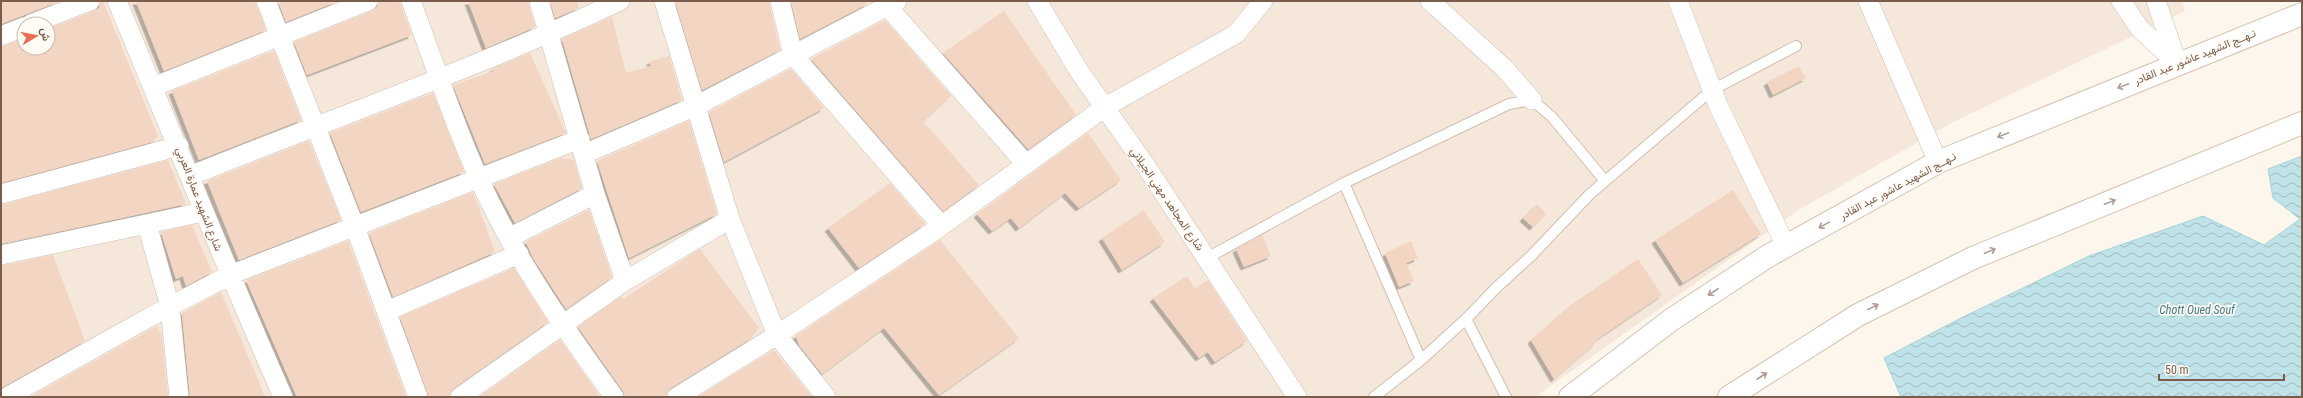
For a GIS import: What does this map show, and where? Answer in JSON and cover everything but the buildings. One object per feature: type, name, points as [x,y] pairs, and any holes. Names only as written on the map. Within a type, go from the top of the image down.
[{"type":"main road","name":"نـهــج الشهيد عاشور عبد القادر","points":[[1570,397],[1671,320],[1786,246],[1938,162],[2302,14]]},
{"type":"main road","points":[[1729,397],[1858,314],[1973,258],[2302,123]]},
{"type":"street","points":[[52,16],[90,1]]},
{"type":"street","name":"شارع الشهيد عمارة العربي","points":[[117,1],[178,146],[203,212],[282,397]]},
{"type":"street","points":[[266,1],[355,227],[418,397]]},
{"type":"street","points":[[153,87],[368,1]]},
{"type":"street","points":[[411,1],[478,178],[509,238],[561,325],[614,397]]},
{"type":"street","points":[[539,1],[595,194],[624,282]]},
{"type":"street","points":[[190,176],[315,125],[549,34],[620,1]]},
{"type":"street","points":[[664,1],[730,219],[777,334],[826,397]]},
{"type":"street","points":[[780,1],[793,55],[941,225]]},
{"type":"street","name":"شارع المجاهد مهني الجيلاني","points":[[1037,1],[1079,71],[1207,258],[1297,397]]},
{"type":"street","points":[[677,397],[777,334],[941,225],[1105,108],[1236,34],[1264,1]]},
{"type":"street","points":[[1430,1],[1504,68],[1532,100]]},
{"type":"street","points":[[1678,1],[1712,90],[1786,246]]},
{"type":"street","points":[[1868,1],[1938,162]]},
{"type":"street","points":[[2121,1],[2140,29],[2178,64]]},
{"type":"street","points":[[2156,1],[2178,64]]},
{"type":"street","points":[[7,397],[230,275],[478,178],[582,146],[696,106],[885,4],[1026,163]]},
{"type":"street","points":[[1,36],[16,30]]},
{"type":"street","points":[[1,194],[178,146]]},
{"type":"street","points":[[509,238],[595,194]]},
{"type":"street","points":[[1,255],[203,212]]},
{"type":"street","points":[[460,397],[624,282],[730,219]]},
{"type":"street","points":[[147,224],[170,307],[179,397]]},
{"type":"street","points":[[387,311],[519,254]]},
{"type":"lane","points":[[1374,397],[1421,360],[1466,319],[1605,181],[1712,90],[1796,46]]},
{"type":"lane","points":[[1207,258],[1344,183],[1509,104],[1532,100],[1552,117],[1605,181]]},
{"type":"lane","points":[[1344,183],[1421,360]]},
{"type":"lane","points":[[1466,319],[1506,397]]},
{"type":"shaded area","points":[[1,1],[2182,1],[2185,11],[1953,122],[1797,211],[1535,397],[1,397]]},
{"type":"water","name":"Chott Oued Souf","points":[[2302,156],[2302,397],[1901,397],[1884,358],[1963,317],[2089,256],[2203,216],[2264,245],[2300,219],[2273,198],[2268,169]]}]
